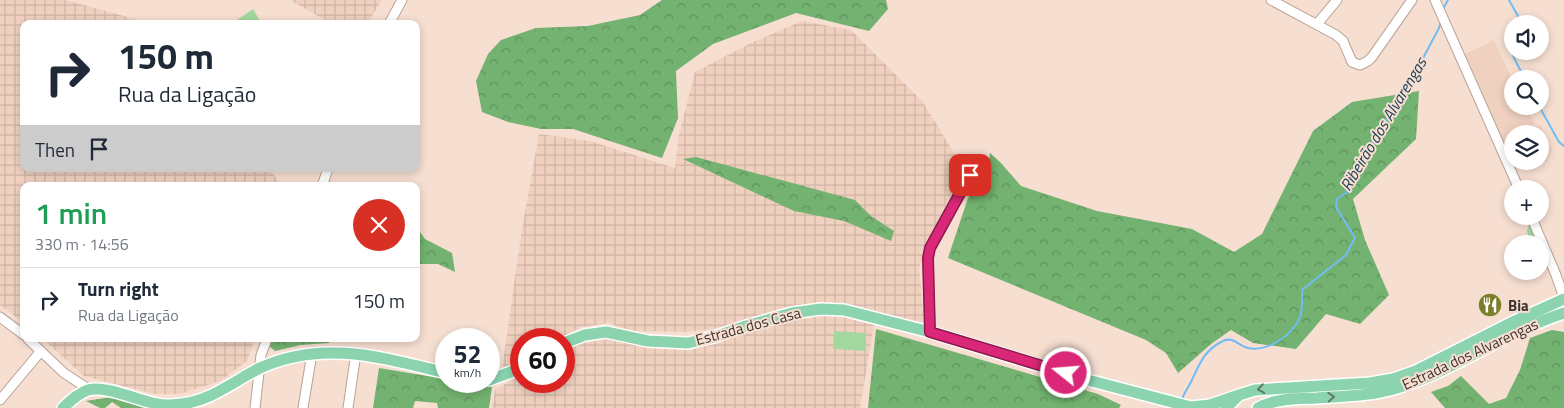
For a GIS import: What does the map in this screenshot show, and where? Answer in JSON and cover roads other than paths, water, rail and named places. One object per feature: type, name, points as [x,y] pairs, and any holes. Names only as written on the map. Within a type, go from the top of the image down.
[{"type":"main road","name":"Estrada dos Alvarengas","points":[[1226,408],[1239,395],[1260,388],[1370,384],[1393,379],[1416,371],[1564,298]]},
{"type":"main road","name":"Estrada dos Casa","points":[[575,339],[585,335],[606,332],[648,341],[688,343],[714,337],[774,317],[821,309],[844,310],[930,332],[1084,379],[1189,407]]},
{"type":"main road","name":"Estrada dos Alvarengas","points":[[1258,408],[1282,400],[1365,395],[1395,388],[1426,377],[1539,322],[1564,313]]},
{"type":"main road","points":[[66,407],[84,392],[90,390],[120,394],[158,404],[183,404],[197,401],[220,391],[261,368],[312,353],[356,353],[435,370]]},
{"type":"main road","points":[[1189,407],[1210,405],[1239,395]]},
{"type":"street","points":[[391,20],[402,0]]},
{"type":"street","points":[[1272,0],[1340,38],[1352,62],[1360,65],[1372,57],[1412,0]]},
{"type":"street","points":[[1317,24],[1337,0]]},
{"type":"street","points":[[1436,3],[1448,26],[1515,180]]},
{"type":"street","points":[[930,332],[928,258],[930,248],[970,175]]},
{"type":"street","points":[[1535,225],[1564,298]]},
{"type":"street","points":[[2,321],[20,332]]},
{"type":"street","points":[[32,342],[64,373],[90,390]]},
{"type":"street","points":[[255,408],[261,355],[266,342]]},
{"type":"street","points":[[0,400],[42,351]]},
{"type":"street","points":[[304,408],[312,353]]},
{"type":"street","points":[[348,408],[356,353]]},
{"type":"waterway","name":"Ribeirão dos Alvarengas","points":[[1443,9],[1448,0]]},
{"type":"waterway","points":[[1509,0],[1517,15]]},
{"type":"waterway","name":"Ribeirão dos Alvarengas","points":[[1182,399],[1203,358],[1216,345],[1230,340],[1245,347],[1256,349],[1271,345],[1286,336],[1297,324],[1300,317],[1302,290],[1346,255],[1355,238],[1336,207],[1337,199],[1346,193],[1355,170],[1411,81],[1441,21]]},
{"type":"waterway","points":[[1515,60],[1520,70]]},
{"type":"waterway","points":[[1544,115],[1559,142],[1564,146]]},
{"type":"place","name":"Bia","points":[[1490,305]]}]
